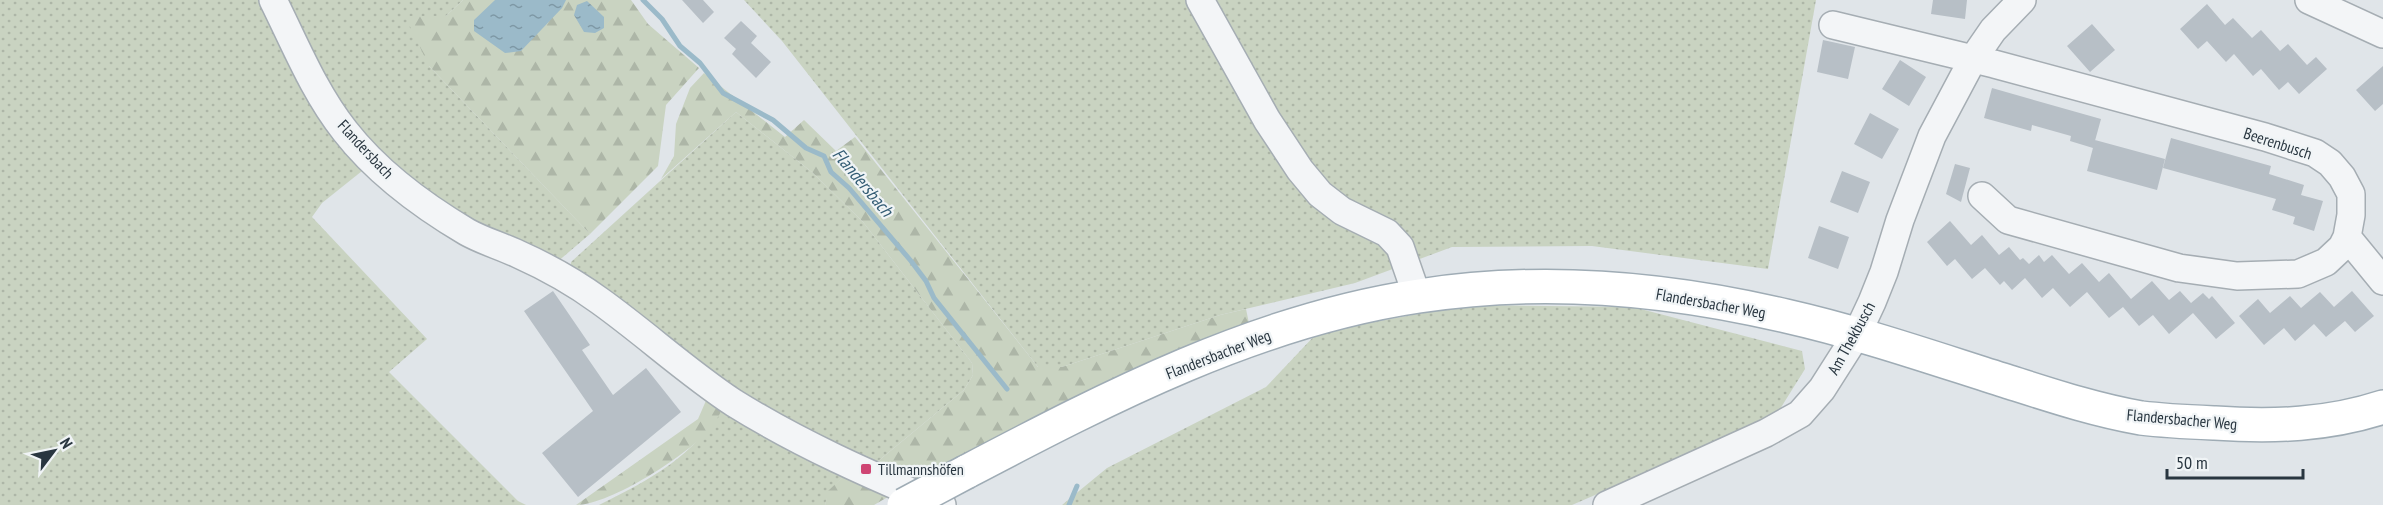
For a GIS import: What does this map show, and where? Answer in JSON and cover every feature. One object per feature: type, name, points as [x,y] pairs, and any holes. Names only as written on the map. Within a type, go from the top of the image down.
[{"type":"main road","name":"Flandersbacher Weg","points":[[904,505],[1048,429],[1131,389],[1218,352],[1282,329],[1348,310],[1417,296],[1472,289],[1548,287],[1616,289],[1672,295],[1783,315],[1857,334],[2040,392],[2144,418],[2238,425],[2295,424],[2352,417],[2383,407]]},
{"type":"street","name":"Flandersbach","points":[[273,0],[314,84],[345,131],[375,164],[416,198],[468,232],[554,271],[601,301],[680,364],[733,402],[788,435],[865,472],[942,505]]},
{"type":"street","points":[[1200,0],[1267,120],[1300,170],[1320,194],[1342,211],[1387,233],[1400,247],[1417,296]]},
{"type":"street","name":"Am Thekbusch","points":[[1607,505],[1766,433],[1800,414],[1822,389],[1857,334],[1884,272],[1900,220],[1932,136],[1973,59],[1994,30],[2022,0]]},
{"type":"street","points":[[2309,0],[2383,34]]},
{"type":"street","points":[[1833,25],[1973,59]]},
{"type":"street","name":"Beerenbusch","points":[[1973,59],[2265,137],[2315,153],[2330,163],[2342,177],[2351,194],[2351,215],[2347,237]]},
{"type":"street","points":[[1982,196],[2008,220],[2179,268],[2237,276],[2288,275],[2316,267],[2334,255],[2347,237],[2383,281]]},
{"type":"green space","points":[[0,0],[265,0],[367,167],[322,203],[312,217],[427,339],[389,372],[518,501],[526,505],[0,505]]},
{"type":"green space","points":[[281,0],[463,0],[446,16],[429,66],[590,234],[556,263],[430,199],[344,117]]},
{"type":"green space","points":[[463,0],[631,0],[648,24],[699,68],[666,105],[658,166],[590,234],[429,66],[405,16],[446,16]]},
{"type":"green space","points":[[744,0],[1816,0],[1768,269],[1592,246],[1452,247],[1355,283],[1220,315],[1062,367],[1038,367],[782,41]]},
{"type":"green space","points":[[704,73],[785,137],[804,120],[836,151],[855,137],[1038,367],[1062,367],[1220,315],[1246,309],[1250,328],[914,486],[871,467],[964,390],[973,375],[972,363],[863,222],[813,173],[736,112],[661,179],[674,156],[676,124],[690,88]]},
{"type":"green space","points":[[736,112],[813,173],[863,222],[972,363],[973,375],[964,390],[871,467],[737,397],[570,270],[571,262]]},
{"type":"green space","points":[[1468,305],[1633,307],[1802,351],[1805,369],[1775,417],[1572,505],[1062,505],[1107,468],[1266,387],[1318,332]]},
{"type":"green space","points":[[708,396],[724,406],[712,427],[686,451],[648,476],[609,497],[576,505],[698,419]]},
{"type":"green space","points":[[724,406],[846,474],[829,491],[825,505],[599,505],[653,476],[685,453],[712,424]]},
{"type":"green space","points":[[846,474],[893,494],[874,505],[825,505],[828,491]]},
{"type":"water","points":[[495,0],[566,0],[562,8],[521,51],[505,53],[474,31],[474,20]]},
{"type":"water","points":[[587,1],[604,17],[604,28],[595,33],[584,32],[574,15],[577,5]]},
{"type":"building","points":[[682,0],[703,0],[714,12],[703,23]]},
{"type":"building","points":[[1933,0],[1967,0],[1965,19],[1931,14]]},
{"type":"building","points":[[2207,4],[2225,25],[2233,18],[2252,38],[2261,30],[2280,51],[2288,44],[2307,65],[2316,57],[2327,69],[2299,94],[2288,82],[2279,90],[2261,69],[2253,76],[2234,54],[2226,62],[2207,41],[2198,49],[2180,29]]},
{"type":"building","points":[[741,21],[757,36],[751,43],[771,62],[756,78],[732,54],[736,49],[724,38]]},
{"type":"building","points":[[2092,24],[2115,50],[2090,72],[2067,46]]},
{"type":"building","points":[[1823,40],[1855,47],[1848,79],[1817,72]]},
{"type":"building","points":[[1900,60],[1926,77],[1909,106],[1882,89]]},
{"type":"building","points":[[2383,66],[2383,104],[2375,111],[2356,90]]},
{"type":"building","points":[[1992,88],[2101,119],[2093,148],[2070,141],[2071,136],[2032,125],[2031,131],[1984,118]]},
{"type":"building","points":[[1870,113],[1899,129],[1882,159],[1854,144]]},
{"type":"building","points":[[2171,138],[2271,166],[2269,174],[2304,185],[2301,195],[2323,201],[2314,231],[2293,224],[2295,217],[2272,210],[2276,199],[2163,168]]},
{"type":"building","points":[[2095,140],[2165,159],[2157,190],[2087,171]]},
{"type":"building","points":[[1955,164],[1970,168],[1961,202],[1946,194]]},
{"type":"building","points":[[1842,171],[1870,182],[1858,213],[1830,202]]},
{"type":"building","points":[[1950,221],[1971,245],[1982,235],[1999,255],[2009,247],[2020,260],[2023,258],[2029,264],[2039,255],[2044,262],[2052,255],[2069,274],[2082,263],[2099,282],[2109,273],[2131,299],[2152,281],[2169,300],[2180,291],[2191,303],[2203,293],[2209,299],[2212,296],[2235,323],[2216,339],[2193,313],[2169,334],[2153,315],[2139,326],[2123,307],[2109,318],[2087,292],[2070,307],[2053,288],[2042,298],[2025,278],[2012,290],[2004,281],[2000,285],[1985,268],[1972,279],[1955,259],[1947,266],[1927,242]]},
{"type":"building","points":[[1819,226],[1849,237],[1838,269],[1808,258]]},
{"type":"building","points":[[553,291],[590,345],[582,350],[613,395],[646,368],[681,412],[578,497],[542,453],[593,411],[524,311]]},
{"type":"building","points":[[2352,291],[2374,316],[2355,332],[2345,321],[2326,337],[2314,324],[2295,341],[2284,328],[2264,345],[2239,316],[2258,299],[2270,313],[2290,296],[2301,308],[2320,292],[2334,307]]},
{"type":"waterway","name":"Flandersbach","points":[[643,0],[662,19],[680,46],[700,63],[723,93],[773,120],[806,148],[824,156],[831,172],[849,188],[911,261],[926,281],[934,298],[1007,389]]},
{"type":"waterway","name":"Flandersbach","points":[[1069,505],[1077,486]]},
{"type":"place","name":"Tillmannshöfen","points":[[866,469]]}]
